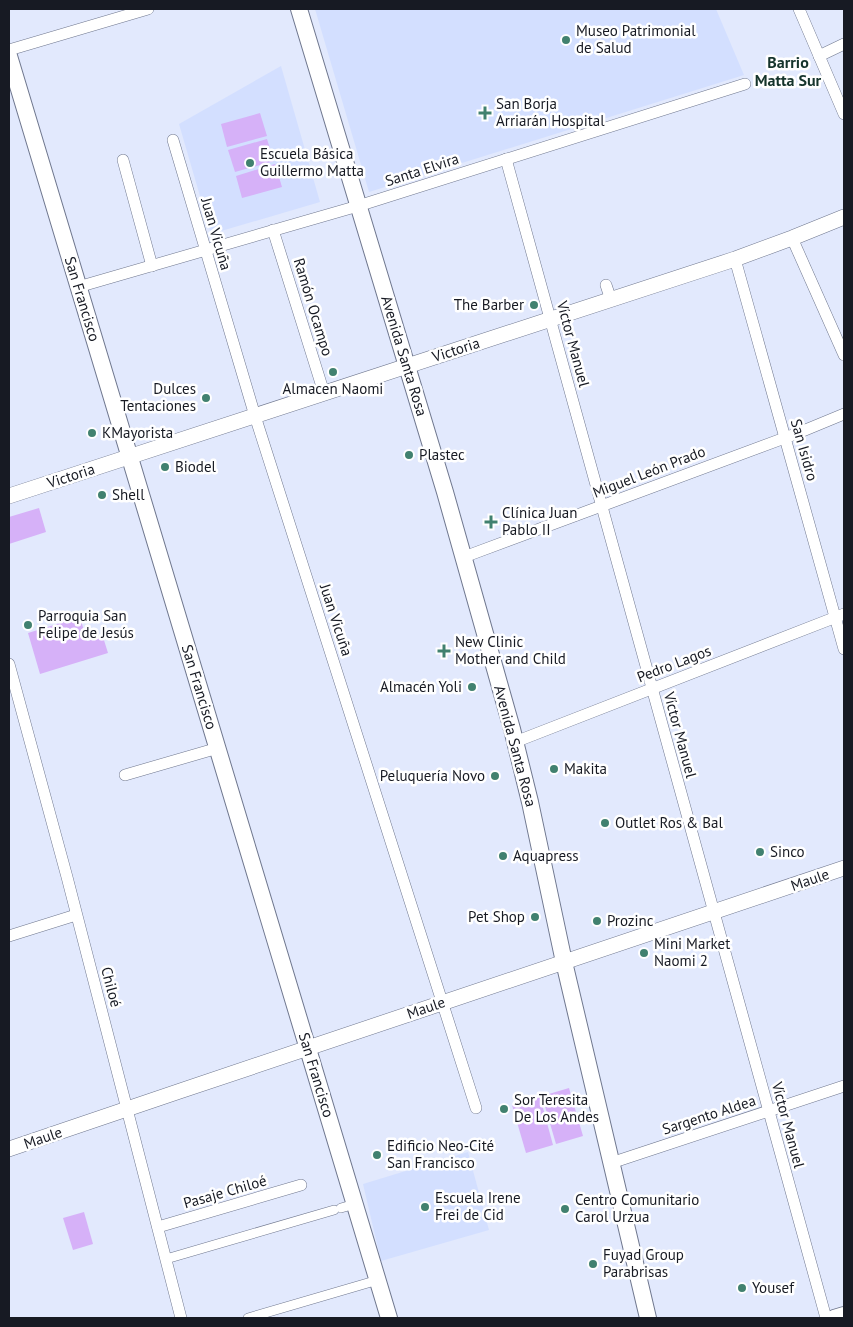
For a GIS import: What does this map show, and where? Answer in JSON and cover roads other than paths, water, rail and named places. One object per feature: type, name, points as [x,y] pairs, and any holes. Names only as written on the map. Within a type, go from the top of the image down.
[{"type":"main road","name":"Avenida Santa Rosa","points":[[299,9],[464,557],[515,742],[540,842],[564,962],[648,1318]]},
{"type":"main road","name":"San Francisco","points":[[9,56],[308,1048],[343,1207],[378,1280],[389,1318]]},
{"type":"main road","points":[[834,1318],[844,1315]]},
{"type":"street","points":[[9,50],[148,9]]},
{"type":"street","points":[[799,9],[844,114]]},
{"type":"street","points":[[819,56],[844,44]]},
{"type":"street","name":"Santa Elvira","points":[[78,287],[358,206],[744,84]]},
{"type":"street","name":"Juan Vicuña","points":[[173,140],[254,416],[476,1108]]},
{"type":"street","name":"Víctor Manuel","points":[[506,159],[826,1318]]},
{"type":"street","points":[[122,160],[152,266]]},
{"type":"street","name":"Victoria","points":[[9,496],[734,260],[844,217]]},
{"type":"street","name":"Ramón Ocampo","points":[[273,230],[324,393]]},
{"type":"street","points":[[792,238],[844,355]]},
{"type":"street","name":"San Isidro","points":[[734,260],[784,438],[840,616],[844,650]]},
{"type":"street","points":[[606,285],[611,300]]},
{"type":"street","name":"Miguel León Prado","points":[[464,557],[844,414]]},
{"type":"street","name":"Pedro Lagos","points":[[515,742],[840,616]]},
{"type":"street","name":"Chiloé","points":[[9,664],[181,1318]]},
{"type":"street","points":[[125,775],[218,748]]},
{"type":"street","name":"Maule","points":[[9,1150],[844,868]]},
{"type":"street","points":[[9,936],[76,915]]},
{"type":"street","name":"Sargento Aldea","points":[[611,1163],[844,1086]]},
{"type":"street","name":"Pasaje Chiloé","points":[[158,1227],[301,1185]]},
{"type":"street","points":[[166,1259],[343,1207]]},
{"type":"street","points":[[248,1318],[378,1280]]},
{"type":"place","name":"Museo Patrimonial de Salud","points":[[566,40]]},
{"type":"place","name":"San Borja Arriarán Hospital","points":[[485,113]]},
{"type":"place","name":"Escuela Básica Guillermo Matta","points":[[250,163]]},
{"type":"place","name":"The Barber","points":[[534,305]]},
{"type":"place","name":"Almacen Naomi","points":[[333,372]]},
{"type":"place","name":"Dulces Tentaciones","points":[[206,398]]},
{"type":"place","name":"KMayorista","points":[[92,433]]},
{"type":"place","name":"Plastec","points":[[409,455]]},
{"type":"place","name":"Biodel","points":[[165,467]]},
{"type":"place","name":"Shell","points":[[102,495]]},
{"type":"place","name":"Clínica Juan Pablo II","points":[[491,522]]},
{"type":"place","name":"Parroquia San Felipe de Jesús","points":[[28,625]]},
{"type":"place","name":"New Clinic Mother and Child","points":[[444,651]]},
{"type":"place","name":"Almacén Yoli","points":[[472,687]]},
{"type":"place","name":"Makita","points":[[554,769]]},
{"type":"place","name":"Peluquería Novo","points":[[495,776]]},
{"type":"place","name":"Outlet Ros & Bal","points":[[605,823]]},
{"type":"place","name":"Sinco","points":[[760,852]]},
{"type":"place","name":"Aquapress","points":[[503,856]]},
{"type":"place","name":"Pet Shop","points":[[535,917]]},
{"type":"place","name":"Prozinc","points":[[597,921]]},
{"type":"place","name":"Mini Market Naomi 2","points":[[644,953]]},
{"type":"place","name":"Sor Teresita De Los Andes","points":[[504,1109]]},
{"type":"place","name":"Edificio Neo-Cité San Francisco","points":[[377,1155]]},
{"type":"place","name":"Escuela Irene Frei de Cid","points":[[425,1207]]},
{"type":"place","name":"Centro Comunitario Carol Urzua","points":[[565,1209]]},
{"type":"place","name":"Fuyad Group Parabrisas","points":[[593,1264]]},
{"type":"place","name":"Yousef","points":[[742,1288]]},
{"type":"district","name":"Barrio Matta Sur","points":[[788,71]]}]
